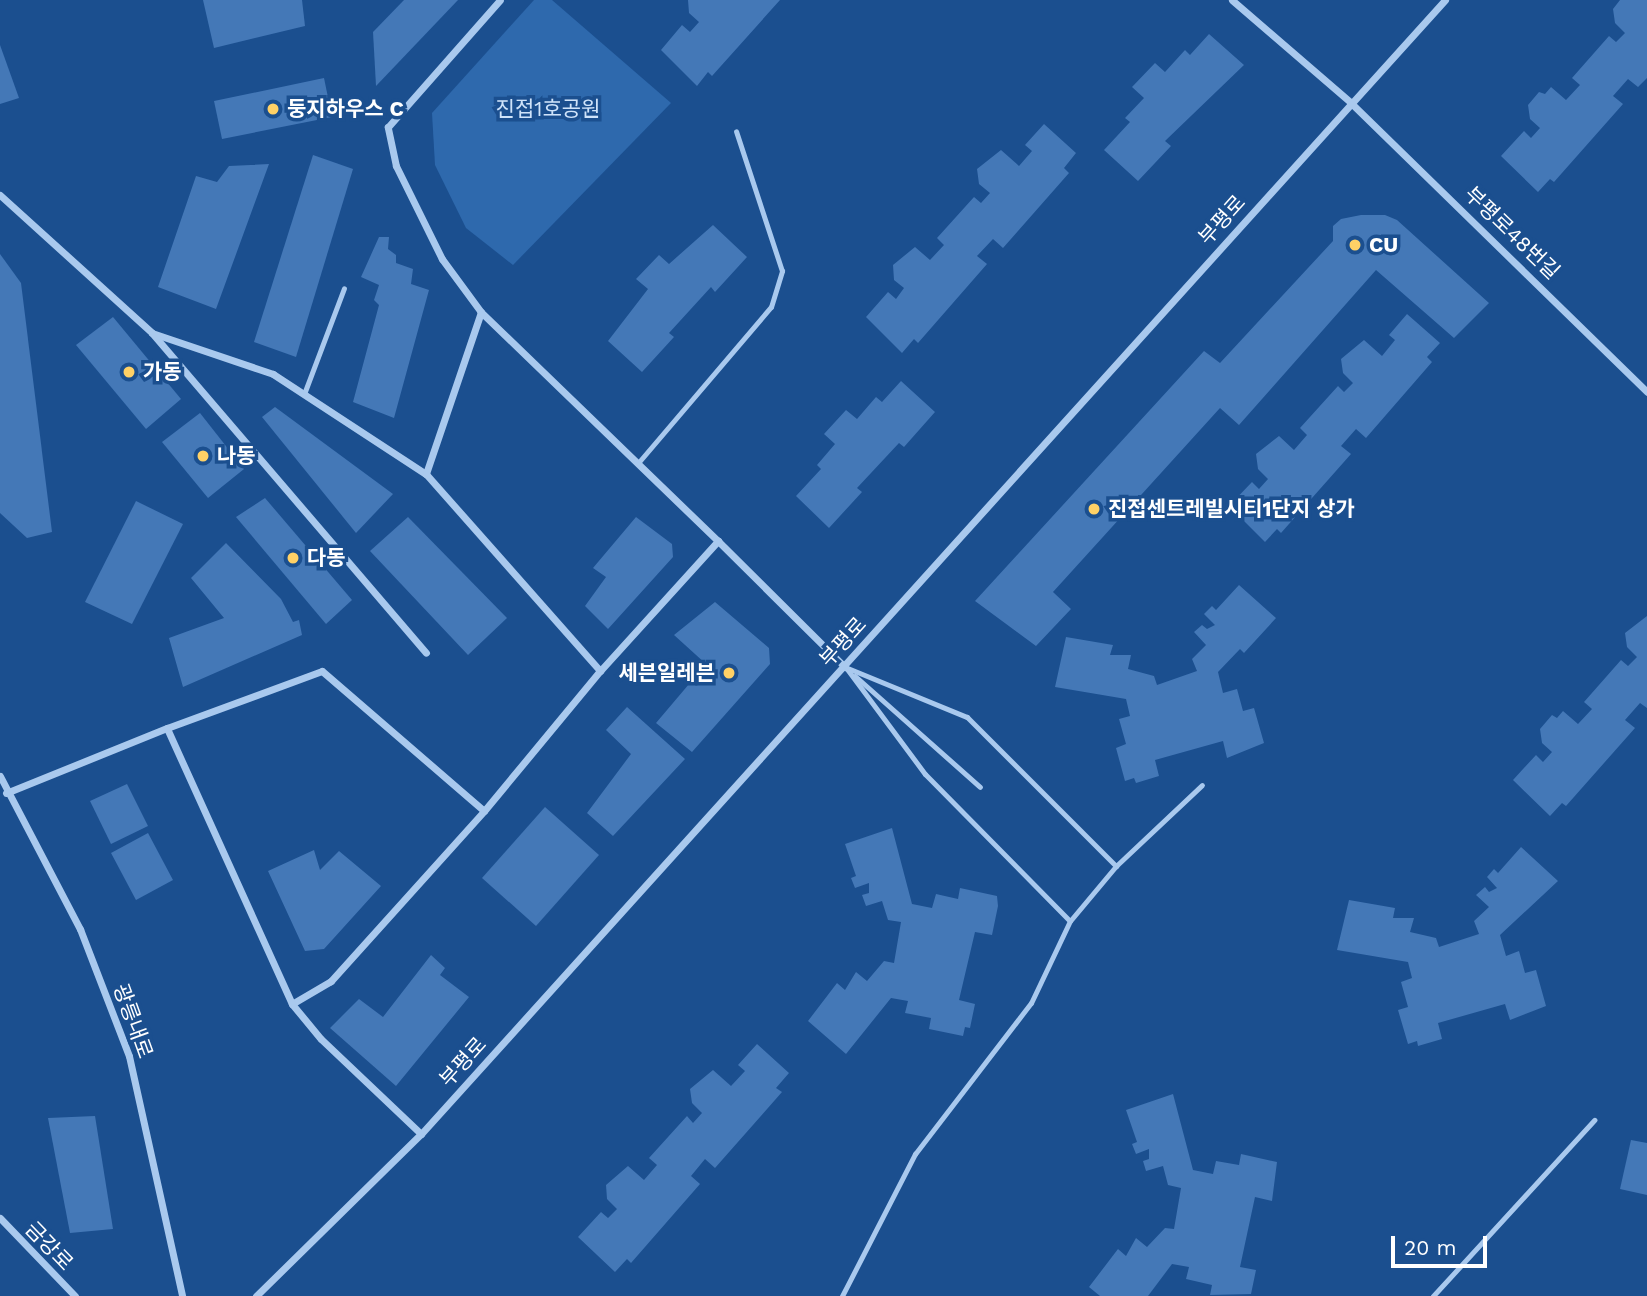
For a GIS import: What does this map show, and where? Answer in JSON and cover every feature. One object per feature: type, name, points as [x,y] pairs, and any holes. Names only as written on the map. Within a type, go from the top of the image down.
[{"type":"street","points":[[500,0],[388,127],[396,166],[442,259],[481,312],[845,667]]},
{"type":"street","name":"부평로48번길","points":[[1232,0],[1350,102],[1647,392]]},
{"type":"street","name":"부평로","points":[[256,1296],[421,1134],[845,667],[1350,102],[1446,0]]},
{"type":"street","points":[[0,195],[152,332],[426,653]]},
{"type":"street","points":[[426,474],[481,312]]},
{"type":"street","points":[[152,332],[273,374],[426,474],[600,671]]},
{"type":"street","points":[[292,1004],[331,981],[484,811],[600,671],[718,541]]},
{"type":"street","points":[[6,793],[167,728],[322,671],[484,811]]},
{"type":"street","points":[[167,728],[292,1004],[321,1039],[421,1134]]},
{"type":"street","name":"광릉내로","points":[[0,776],[6,793],[80,929],[130,1056],[182,1296]]},
{"type":"street","name":"금강로","points":[[0,1218],[75,1296]]},
{"type":"lane","points":[[638,463],[771,307],[782,271],[737,131]]},
{"type":"lane","points":[[303,394],[344,288]]},
{"type":"lane","points":[[845,667],[980,787]]},
{"type":"lane","points":[[845,667],[967,717],[1116,866]]},
{"type":"lane","points":[[845,667],[925,774],[1070,921]]},
{"type":"lane","points":[[842,1296],[915,1154],[1031,1003],[1070,921],[1116,866],[1202,785]]},
{"type":"lane","points":[[1433,1296],[1594,1120]]},
{"type":"green space","name":"진접1호공원","points":[[534,0],[552,0],[671,103],[513,265],[466,228],[435,165],[432,113]]},
{"type":"building","points":[[203,0],[302,0],[305,26],[214,48]]},
{"type":"building","points":[[404,0],[458,0],[376,86],[373,32]]},
{"type":"building","points":[[688,0],[780,0],[712,76],[708,72],[697,86],[661,50],[682,25],[690,32],[699,22],[689,13]]},
{"type":"building","points":[[1620,0],[1647,0],[1647,78],[1638,87],[1628,79],[1613,96],[1623,104],[1554,182],[1550,179],[1538,192],[1501,156],[1524,131],[1531,138],[1540,128],[1530,119],[1528,105],[1539,92],[1545,94],[1551,87],[1566,100],[1580,85],[1572,78],[1609,36],[1616,42],[1625,33],[1615,23],[1613,9]]},
{"type":"building","points":[[1209,34],[1244,65],[1165,141],[1171,146],[1138,181],[1104,150],[1130,122],[1125,118],[1144,98],[1132,87],[1155,63],[1165,72],[1185,50],[1190,55]]},
{"type":"building","points":[[0,45],[19,98],[0,104]]},
{"type":"building","name":"둥지하우스 C","points":[[324,78],[332,117],[222,139],[214,101]]},
{"type":"building","points":[[1044,124],[1076,153],[1064,168],[1069,173],[1003,248],[993,239],[977,256],[987,264],[918,343],[914,339],[902,353],[866,317],[888,292],[896,299],[904,288],[894,280],[893,265],[915,247],[930,260],[944,245],[937,238],[974,197],[981,203],[990,193],[979,184],[977,169],[1001,150],[1019,166],[1032,151],[1025,145]]},
{"type":"building","points":[[313,155],[353,169],[296,357],[254,342]]},
{"type":"building","points":[[269,164],[216,309],[158,287],[196,176],[217,182],[229,166]]},
{"type":"building","name":"진접센트레빌시티1단지 상가","points":[[1361,215],[1385,215],[1397,220],[1489,303],[1454,338],[1376,270],[1239,425],[1220,408],[1053,592],[1071,609],[1036,646],[975,601],[1204,351],[1220,363],[1333,241],[1333,226],[1341,219]]},
{"type":"building","points":[[713,225],[747,257],[715,292],[711,287],[669,333],[674,337],[642,372],[608,341],[648,289],[636,279],[659,255],[669,264]]},
{"type":"building","points":[[379,237],[389,237],[388,249],[396,255],[396,263],[413,269],[411,284],[429,290],[394,418],[353,402],[379,305],[374,300],[379,285],[361,277]]},
{"type":"building","points":[[0,254],[21,283],[52,532],[27,538],[0,513]]},
{"type":"building","points":[[1407,314],[1440,343],[1427,357],[1432,362],[1366,438],[1356,429],[1341,446],[1351,454],[1281,533],[1277,529],[1265,542],[1229,506],[1252,482],[1259,489],[1268,479],[1258,469],[1256,454],[1279,436],[1294,450],[1307,435],[1300,428],[1338,386],[1344,392],[1353,383],[1343,373],[1341,359],[1364,340],[1382,356],[1395,340],[1389,335]]},
{"type":"building","name":"가동","points":[[113,317],[181,399],[146,429],[76,345]]},
{"type":"building","points":[[901,381],[935,412],[904,447],[899,443],[857,488],[862,492],[829,528],[796,496],[821,469],[817,465],[835,444],[824,434],[846,410],[857,419],[876,397],[882,402]]},
{"type":"building","points":[[275,407],[393,494],[356,533],[262,417]]},
{"type":"building","name":"나동","points":[[200,413],[244,469],[208,498],[162,442]]},
{"type":"building","name":"다동","points":[[265,498],[352,600],[326,624],[236,517]]},
{"type":"building","points":[[136,501],[183,524],[132,624],[85,602]]},
{"type":"building","points":[[408,517],[507,618],[468,655],[370,551]]},
{"type":"building","points":[[636,517],[672,544],[673,557],[608,629],[585,606],[606,577],[593,568]]},
{"type":"building","points":[[226,543],[281,599],[293,622],[299,620],[302,635],[183,687],[169,638],[224,618],[191,578]]},
{"type":"building","points":[[1239,585],[1276,618],[1244,653],[1240,649],[1218,672],[1223,693],[1237,689],[1243,711],[1254,708],[1264,743],[1227,758],[1223,741],[1155,760],[1159,776],[1136,783],[1134,778],[1125,781],[1116,748],[1126,744],[1119,719],[1130,716],[1126,699],[1055,687],[1066,637],[1113,645],[1110,655],[1131,655],[1128,669],[1154,676],[1157,685],[1197,671],[1192,659],[1206,645],[1194,632],[1202,625],[1207,629],[1215,625],[1204,614],[1212,606],[1216,610]]},
{"type":"building","points":[[715,602],[769,648],[770,664],[692,752],[656,723],[706,664],[674,635]]},
{"type":"building","points":[[1647,616],[1647,708],[1640,703],[1625,720],[1635,728],[1566,806],[1562,803],[1550,816],[1513,780],[1536,755],[1543,762],[1552,752],[1542,743],[1540,729],[1552,715],[1557,718],[1563,711],[1578,724],[1592,709],[1584,702],[1621,660],[1628,666],[1637,657],[1627,647],[1625,633]]},
{"type":"building","points":[[627,707],[685,759],[613,836],[587,813],[631,754],[606,730]]},
{"type":"building","points":[[127,784],[148,826],[111,844],[90,801]]},
{"type":"building","points":[[545,807],[599,855],[536,926],[482,878]]},
{"type":"building","points":[[892,828],[912,904],[932,908],[936,894],[958,899],[960,888],[997,896],[998,906],[992,935],[975,932],[959,1000],[975,1004],[970,1028],[965,1027],[963,1036],[929,1029],[931,1018],[905,1013],[908,1001],[891,998],[846,1054],[808,1021],[837,983],[845,990],[856,972],[867,981],[884,961],[894,963],[901,922],[888,920],[882,901],[866,906],[862,895],[869,893],[869,883],[855,888],[851,878],[856,876],[845,844]]},
{"type":"building","points":[[148,833],[173,880],[136,900],[111,853]]},
{"type":"building","points":[[1521,847],[1558,881],[1500,935],[1506,956],[1519,951],[1525,973],[1536,970],[1546,1006],[1510,1020],[1505,1004],[1438,1023],[1442,1039],[1418,1046],[1417,1041],[1408,1044],[1398,1010],[1408,1007],[1401,982],[1412,978],[1408,962],[1337,950],[1349,900],[1395,908],[1393,918],[1414,918],[1410,932],[1436,938],[1439,947],[1479,934],[1474,921],[1489,907],[1476,895],[1485,887],[1489,892],[1497,888],[1487,877],[1494,869],[1498,873]]},
{"type":"building","points":[[314,850],[320,870],[339,851],[381,886],[324,949],[305,951],[268,871]]},
{"type":"building","points":[[431,955],[445,968],[440,975],[469,997],[396,1086],[330,1028],[359,999],[383,1017]]},
{"type":"building","points":[[757,1044],[789,1073],[776,1088],[782,1092],[715,1168],[705,1159],[691,1176],[700,1184],[631,1263],[627,1259],[615,1272],[578,1237],[601,1212],[608,1218],[617,1209],[607,1199],[606,1185],[628,1166],[644,1180],[657,1165],[649,1158],[687,1116],[693,1123],[702,1113],[692,1103],[690,1089],[713,1070],[731,1086],[745,1071],[738,1065]]},
{"type":"building","points":[[1173,1094],[1193,1170],[1213,1174],[1216,1161],[1239,1165],[1241,1154],[1277,1162],[1272,1201],[1255,1197],[1240,1267],[1256,1270],[1251,1294],[1210,1295],[1212,1285],[1186,1279],[1189,1267],[1172,1264],[1148,1296],[1100,1296],[1089,1287],[1118,1249],[1126,1256],[1136,1238],[1147,1247],[1165,1228],[1174,1229],[1181,1188],[1168,1185],[1163,1166],[1146,1171],[1143,1161],[1149,1159],[1149,1149],[1136,1154],[1132,1144],[1137,1142],[1126,1110]]},
{"type":"building","points":[[95,1116],[113,1229],[70,1233],[48,1118]]},
{"type":"building","points":[[1631,1140],[1647,1143],[1647,1195],[1620,1189]]},
{"type":"place","name":"둥지하우스 C","points":[[273,109]]},
{"type":"place","name":"CU","points":[[1355,245]]},
{"type":"place","name":"가동","points":[[129,372]]},
{"type":"place","name":"나동","points":[[203,456]]},
{"type":"place","name":"진접센트레빌시티1단지 상가","points":[[1094,509]]},
{"type":"place","name":"다동","points":[[293,558]]},
{"type":"place","name":"세븐일레븐","points":[[729,673]]}]
